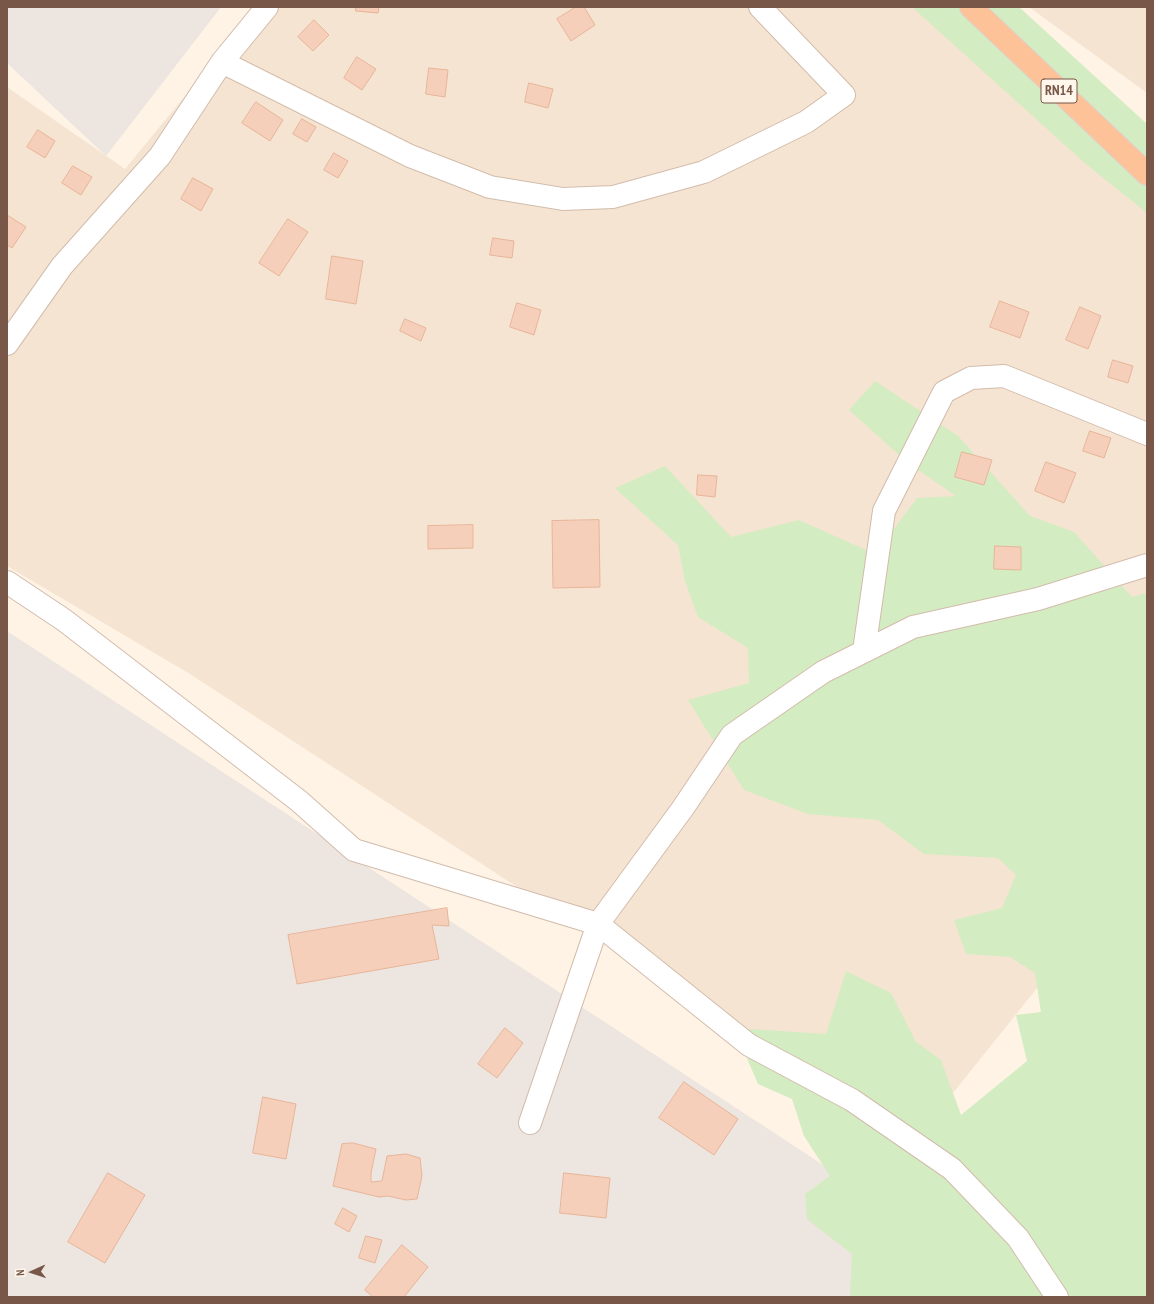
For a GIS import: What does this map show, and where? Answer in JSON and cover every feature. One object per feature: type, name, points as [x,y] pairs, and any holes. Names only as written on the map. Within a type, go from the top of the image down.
[{"type":"highway","name":"RN14","points":[[971,7],[1147,174]]},
{"type":"street","points":[[7,344],[62,266],[160,156],[222,62],[266,7]]},
{"type":"street","points":[[222,62],[410,156],[490,187],[563,198],[613,197],[704,172],[806,122],[844,95],[760,7]]},
{"type":"street","points":[[864,651],[884,511],[944,392],[971,378],[1004,376],[1147,434]]},
{"type":"street","points":[[530,1123],[598,924],[683,808],[732,735],[823,672],[912,628],[1038,599],[1147,565]]},
{"type":"street","points":[[7,582],[64,620],[293,796],[354,850],[598,924],[750,1045],[852,1100],[952,1170],[1018,1238],[1057,1297]]},
{"type":"shaded area","points":[[7,7],[221,7],[106,156],[7,63]]},
{"type":"shaded area","points":[[258,7],[970,7],[1147,206],[1147,847],[1054,967],[912,1144],[190,674],[7,566],[7,87],[125,169]]},
{"type":"shaded area","points":[[1029,7],[1147,7],[1147,93]]},
{"type":"shaded area","points":[[7,631],[1025,1297],[7,1297]]},
{"type":"green space","points":[[912,7],[1019,7],[1147,124],[1147,213],[1087,165]]},
{"type":"green space","points":[[875,381],[958,436],[1030,516],[1074,532],[1132,597],[1147,593],[1147,1297],[850,1297],[852,1254],[807,1219],[805,1194],[830,1176],[804,1136],[792,1099],[758,1084],[734,1028],[826,1034],[846,971],[891,993],[916,1042],[941,1060],[961,1115],[1027,1061],[1016,1015],[1041,1012],[1035,973],[1010,957],[966,954],[954,920],[1002,908],[1016,875],[998,858],[924,854],[878,820],[808,814],[744,790],[688,700],[749,683],[748,648],[698,617],[685,581],[678,545],[615,488],[665,466],[731,537],[799,520],[875,554],[917,498],[956,496],[908,463],[849,410]]},
{"type":"building","points":[[356,7],[379,7],[378,13],[356,11]]},
{"type":"building","points":[[576,7],[584,7],[595,25],[571,41],[557,19]]},
{"type":"building","points":[[314,20],[329,35],[313,51],[298,37]]},
{"type":"building","points":[[357,57],[376,69],[362,90],[344,78]]},
{"type":"building","points":[[429,68],[448,70],[445,97],[426,94]]},
{"type":"building","points":[[529,83],[553,89],[548,108],[525,102]]},
{"type":"building","points":[[256,102],[283,120],[270,141],[242,123]]},
{"type":"building","points":[[302,119],[316,127],[307,142],[293,134]]},
{"type":"building","points":[[38,130],[55,141],[45,158],[27,147]]},
{"type":"building","points":[[334,153],[348,161],[338,178],[324,170]]},
{"type":"building","points":[[73,166],[92,177],[81,195],[62,183]]},
{"type":"building","points":[[193,178],[213,189],[201,211],[181,199]]},
{"type":"building","points":[[7,215],[26,227],[12,248],[7,245]]},
{"type":"building","points":[[288,219],[308,232],[279,276],[259,263]]},
{"type":"building","points":[[493,238],[514,241],[512,258],[490,255]]},
{"type":"building","points":[[332,256],[363,261],[356,304],[326,299]]},
{"type":"building","points":[[1000,301],[1029,312],[1020,338],[990,327]]},
{"type":"building","points":[[517,303],[541,310],[534,335],[510,327]]},
{"type":"building","points":[[1080,307],[1101,316],[1088,349],[1066,340]]},
{"type":"building","points":[[405,319],[426,328],[421,341],[400,331]]},
{"type":"building","points":[[1113,360],[1133,366],[1128,383],[1108,377]]},
{"type":"building","points":[[1090,431],[1111,438],[1104,458],[1083,451]]},
{"type":"building","points":[[962,452],[992,460],[984,485],[955,477]]},
{"type":"building","points":[[1046,462],[1076,473],[1064,503],[1035,491]]},
{"type":"building","points":[[698,475],[717,476],[715,497],[697,495]]},
{"type":"building","points":[[599,520],[600,587],[553,588],[552,521]]},
{"type":"building","points":[[473,525],[473,548],[428,549],[428,526]]},
{"type":"building","points":[[995,546],[1021,547],[1021,570],[994,569]]},
{"type":"building","points":[[447,908],[449,926],[432,925],[439,959],[297,984],[288,935]]},
{"type":"building","points":[[505,1028],[523,1043],[497,1078],[478,1064]]},
{"type":"building","points":[[684,1082],[738,1119],[714,1155],[659,1118]]},
{"type":"building","points":[[263,1097],[296,1104],[286,1159],[253,1153]]},
{"type":"building","points":[[353,1143],[376,1149],[371,1173],[371,1182],[382,1181],[387,1156],[406,1154],[420,1158],[422,1176],[417,1199],[406,1200],[388,1196],[379,1197],[333,1186],[342,1144]]},
{"type":"building","points":[[108,1173],[145,1195],[105,1263],[68,1242]]},
{"type":"building","points":[[564,1173],[610,1178],[606,1218],[560,1213]]},
{"type":"building","points":[[343,1208],[357,1216],[349,1232],[335,1224]]},
{"type":"building","points":[[366,1236],[382,1240],[375,1263],[359,1258]]},
{"type":"building","points":[[402,1245],[428,1267],[404,1297],[373,1297],[365,1290]]}]
